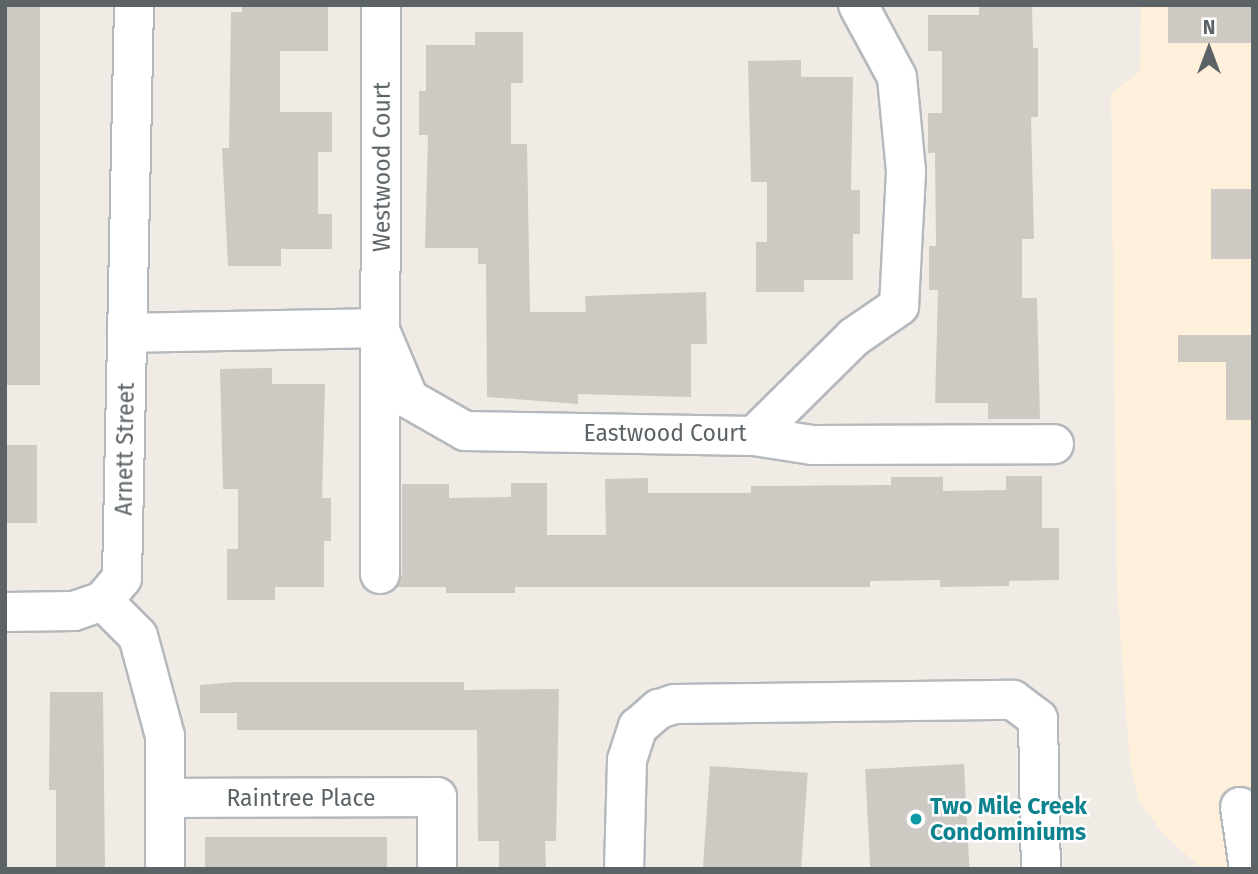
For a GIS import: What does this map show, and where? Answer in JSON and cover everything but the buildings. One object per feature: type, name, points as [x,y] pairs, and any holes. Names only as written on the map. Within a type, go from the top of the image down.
[{"type":"street","name":"Arnett Street","points":[[103,601],[122,578],[134,5]]},
{"type":"street","name":"Westwood Court","points":[[380,574],[379,328],[384,234],[381,5]]},
{"type":"street","name":"Eastwood Court","points":[[379,328],[410,399],[465,431],[754,436],[854,337],[898,306],[906,171],[897,77],[858,5]]},
{"type":"street","points":[[127,333],[379,328]]},
{"type":"street","points":[[754,436],[812,445],[1054,444]]},
{"type":"street","points":[[5,612],[74,611],[103,601],[138,636],[165,736],[165,869]]},
{"type":"street","points":[[624,869],[628,760],[638,727],[659,709],[674,704],[1013,700],[1038,719],[1041,869]]},
{"type":"street","name":"Raintree Place","points":[[165,798],[437,797],[437,869]]},
{"type":"street","points":[[1240,807],[1249,869]]},
{"type":"shaded area","points":[[1141,5],[1253,5],[1253,869],[1202,869],[1160,830],[1139,801],[1130,763],[1117,587],[1111,93],[1140,72]]},
{"type":"place","name":"Two Mile Creek Condominiums","points":[[916,819]]}]
